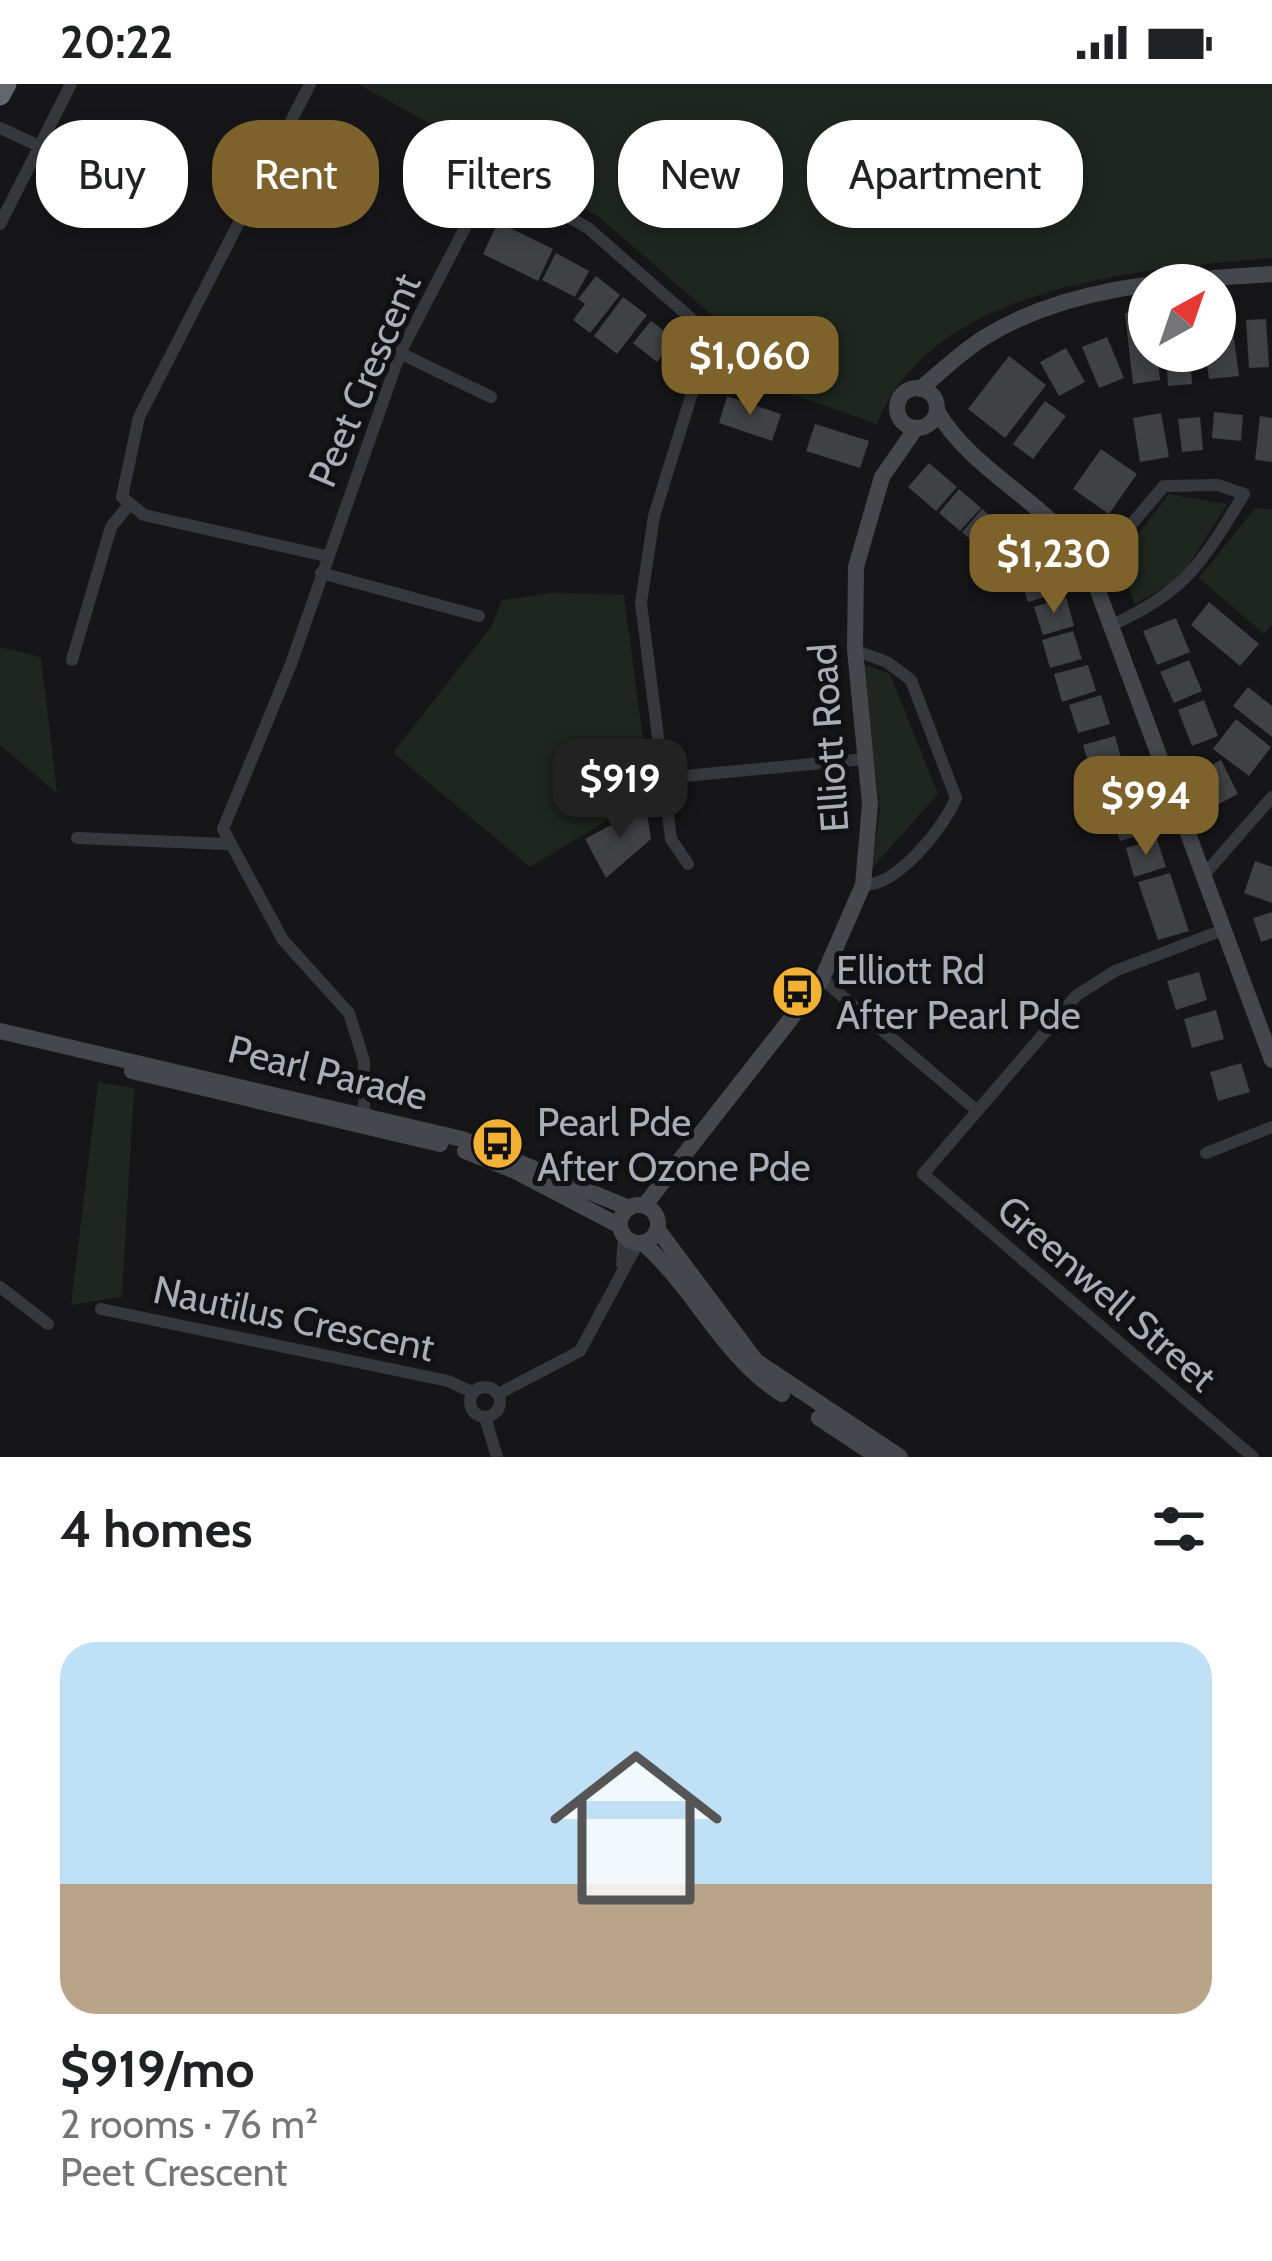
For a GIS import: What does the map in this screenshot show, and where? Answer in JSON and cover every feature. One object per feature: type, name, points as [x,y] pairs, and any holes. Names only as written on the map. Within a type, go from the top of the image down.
[{"type":"highway","points":[[0,95],[6,84]]},
{"type":"street","points":[[52,120],[71,84]]},
{"type":"street","points":[[310,84],[139,417],[121,481],[128,506],[144,514],[326,556]]},
{"type":"street","points":[[0,128],[36,145]]},
{"type":"street","points":[[0,224],[36,152]]},
{"type":"street","name":"Peet Crescent","points":[[227,844],[223,829],[291,664],[400,353],[493,174],[588,228],[710,335],[654,515],[641,603],[671,839],[688,864]]},
{"type":"street","name":"Elliott Road","points":[[913,425],[899,399],[987,336],[1063,302],[1111,289],[1272,274]]},
{"type":"street","points":[[400,353],[491,398]]},
{"type":"street","name":"Elliott Road","points":[[647,1214],[668,1177],[822,979],[863,885],[871,828],[855,650],[856,567],[866,522],[892,456],[913,425],[936,407],[944,369]]},
{"type":"street","points":[[920,388],[950,435],[1061,527],[1088,564],[1272,1060]]},
{"type":"street","points":[[913,425],[950,435]]},
{"type":"street","points":[[1088,564],[1114,544],[1164,486],[1218,485],[1244,494],[1184,582],[1156,605],[1112,625]]},
{"type":"street","points":[[72,660],[111,527],[128,506]]},
{"type":"street","points":[[321,573],[479,616]]},
{"type":"street","points":[[855,650],[887,662],[910,680],[956,798],[950,813],[891,878],[863,885]]},
{"type":"street","points":[[663,778],[866,759]]},
{"type":"street","points":[[1203,876],[1272,797]]},
{"type":"street","points":[[77,838],[227,844],[283,940],[349,1013],[364,1061],[364,1119]]},
{"type":"street","points":[[822,979],[975,1109],[1077,995],[1115,970],[1223,930]]},
{"type":"street","name":"Pearl Parade","points":[[0,1031],[493,1149],[574,1189],[647,1214]]},
{"type":"street","name":"Pearl Parade","points":[[0,1042],[364,1119],[493,1161],[631,1237],[671,1269],[750,1371],[878,1457]]},
{"type":"street","name":"Greenwell Street","points":[[975,1109],[922,1174],[1253,1457]]},
{"type":"street","points":[[1206,1154],[1272,1127]]},
{"type":"street","points":[[485,1417],[498,1409],[498,1394],[580,1351],[631,1237],[647,1214]]},
{"type":"street","points":[[631,1237],[647,1214]]},
{"type":"street","points":[[647,1214],[756,1361],[900,1457]]},
{"type":"street","points":[[0,1287],[48,1324]]},
{"type":"street","name":"Nautilus Crescent","points":[[101,1309],[448,1381],[472,1392],[490,1388],[498,1394]]},
{"type":"street","name":"Nautilus Crescent","points":[[472,1392],[473,1412],[485,1417],[497,1457]]},
{"type":"shaded area","points":[[358,84],[1272,84],[1272,258],[1128,264],[1128,274],[1047,293],[992,313],[944,341],[904,377],[877,424],[719,369],[728,329],[594,214],[594,120],[423,120]]},
{"type":"shaded area","points":[[1169,494],[1227,504],[1180,579],[1135,604],[1118,560]]},
{"type":"shaded area","points":[[1255,508],[1272,509],[1272,625],[1264,634],[1199,578]]},
{"type":"shaded area","points":[[552,593],[624,595],[650,794],[530,867],[393,753],[491,627],[502,600]]},
{"type":"shaded area","points":[[0,647],[41,657],[57,793],[0,745]]},
{"type":"shaded area","points":[[862,664],[890,674],[938,794],[872,868],[880,809]]},
{"type":"shaded area","points":[[98,1082],[134,1088],[122,1297],[71,1305]]},
{"type":"building","points":[[495,228],[510,228],[553,249],[538,281],[483,254]]},
{"type":"building","points":[[556,253],[589,271],[575,297],[542,280]]},
{"type":"building","points":[[596,276],[620,295],[590,333],[573,320],[585,304],[578,299]]},
{"type":"building","points":[[623,297],[647,315],[617,354],[594,336]]},
{"type":"building","points":[[1266,319],[1269,367],[1249,368],[1246,320]]},
{"type":"building","points":[[651,321],[675,339],[657,362],[633,343]]},
{"type":"building","points":[[1107,337],[1124,378],[1099,388],[1082,347]]},
{"type":"building","points":[[1066,348],[1085,382],[1059,396],[1040,362]]},
{"type":"building","points":[[1236,354],[1239,376],[1209,379],[1208,372],[1236,372]]},
{"type":"building","points":[[1009,356],[1046,385],[1005,438],[968,409]]},
{"type":"building","points":[[1132,372],[1159,372],[1160,380],[1133,384]]},
{"type":"building","points":[[1167,372],[1191,372],[1192,384],[1168,386]]},
{"type":"building","points":[[727,396],[781,414],[772,441],[719,423]]},
{"type":"building","points":[[1045,401],[1066,416],[1033,459],[1013,444]]},
{"type":"building","points":[[1214,412],[1243,415],[1241,441],[1212,438]]},
{"type":"building","points":[[1161,413],[1169,457],[1140,462],[1133,418]]},
{"type":"building","points":[[1260,416],[1272,418],[1272,462],[1255,460]]},
{"type":"building","points":[[1200,417],[1203,450],[1182,452],[1178,419]]},
{"type":"building","points":[[815,424],[869,441],[860,468],[806,451]]},
{"type":"building","points":[[1101,449],[1137,474],[1109,514],[1073,489]]},
{"type":"building","points":[[929,463],[957,487],[936,511],[908,487]]},
{"type":"building","points":[[959,489],[981,508],[960,531],[939,513]]},
{"type":"building","points":[[982,509],[1004,527],[983,551],[962,532]]},
{"type":"building","points":[[1009,531],[1030,550],[1010,573],[988,555]]},
{"type":"building","points":[[1051,564],[1059,593],[1028,602],[1019,574]]},
{"type":"building","points":[[1066,597],[1074,626],[1043,635],[1034,607]]},
{"type":"building","points":[[1209,602],[1259,644],[1240,666],[1191,625]]},
{"type":"building","points":[[1176,618],[1190,652],[1157,665],[1143,631]]},
{"type":"building","points":[[1073,631],[1082,659],[1050,668],[1042,640]]},
{"type":"building","points":[[1189,660],[1202,691],[1174,703],[1160,672]]},
{"type":"building","points":[[1088,665],[1096,691],[1062,702],[1054,674]]},
{"type":"building","points":[[1248,687],[1272,706],[1272,737],[1233,706]]},
{"type":"building","points":[[1101,695],[1110,724],[1078,733],[1069,705]]},
{"type":"building","points":[[1204,700],[1218,736],[1192,746],[1178,710]]},
{"type":"building","points":[[1236,719],[1271,747],[1249,776],[1213,749]]},
{"type":"building","points":[[1115,736],[1123,765],[1092,774],[1083,745]]},
{"type":"building","points":[[1221,760],[1238,794],[1215,806],[1197,772]]},
{"type":"building","points":[[1128,770],[1136,798],[1105,808],[1096,779]]},
{"type":"building","points":[[1143,803],[1151,832],[1120,841],[1111,813]]},
{"type":"building","points":[[646,806],[651,839],[606,878],[585,839]]},
{"type":"building","points":[[1157,839],[1166,867],[1134,877],[1126,848]]},
{"type":"building","points":[[1255,861],[1272,867],[1272,903],[1244,893]]},
{"type":"building","points":[[1170,873],[1189,931],[1158,940],[1138,882]]},
{"type":"building","points":[[1272,912],[1272,938],[1261,942],[1253,918]]},
{"type":"building","points":[[1199,972],[1207,1000],[1176,1010],[1167,981]]},
{"type":"building","points":[[1216,1010],[1224,1039],[1192,1048],[1184,1019]]},
{"type":"building","points":[[1241,1063],[1250,1092],[1218,1101],[1210,1072]]},
{"type":"place","name":"Elliott Rd After Pearl Pde","points":[[797,992]]},
{"type":"place","name":"Pearl Pde After Ozone Pde","points":[[498,1144]]}]
